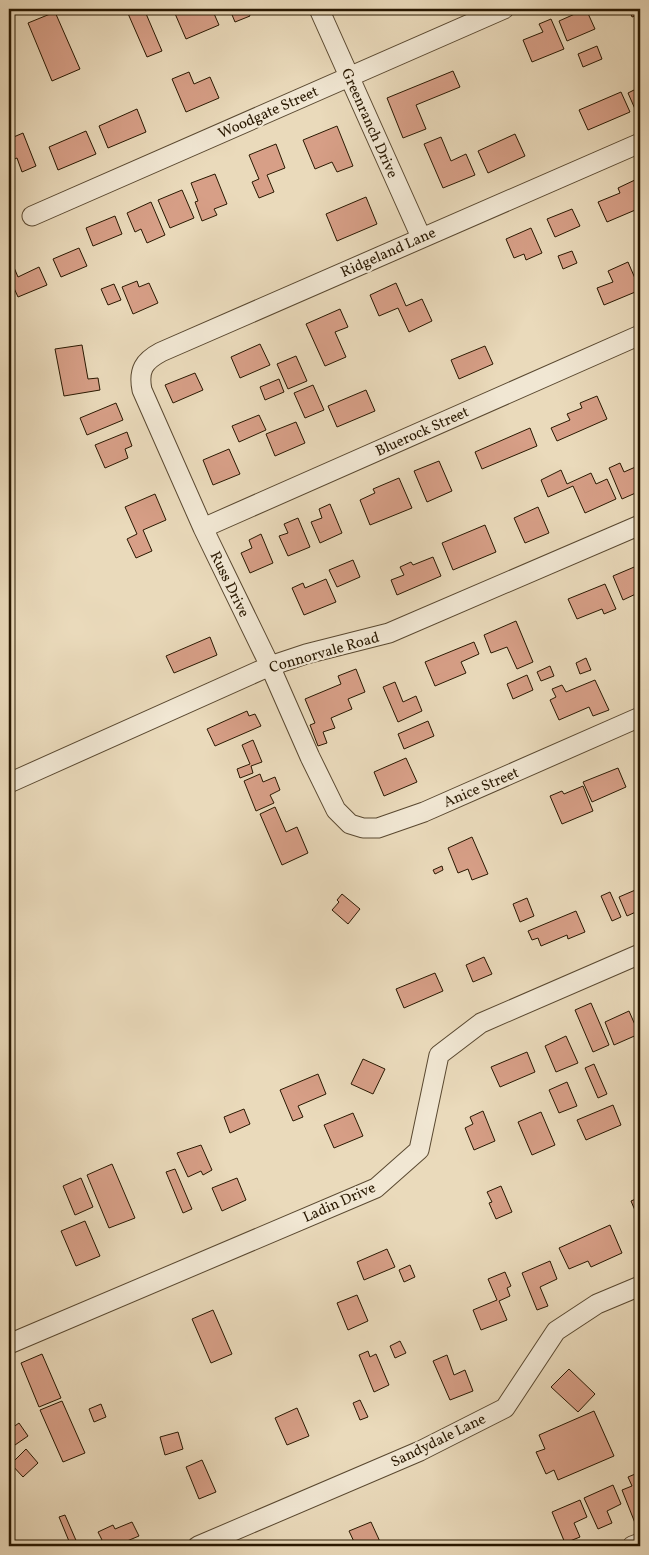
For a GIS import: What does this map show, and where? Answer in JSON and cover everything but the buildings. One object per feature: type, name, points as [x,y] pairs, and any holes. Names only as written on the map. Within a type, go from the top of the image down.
[{"type":"street","name":"Greenranch Drive","points":[[319,9],[421,237]]},
{"type":"street","name":"Woodgate Street","points":[[32,216],[504,9]]},
{"type":"street","name":"Ridgeland Lane","points":[[142,369],[150,358],[161,352],[640,143]]},
{"type":"street","name":"Bluerock Street","points":[[203,528],[640,334]]},
{"type":"street","name":"Russ Drive","points":[[142,369],[140,380],[142,390],[203,528],[270,666],[329,796]]},
{"type":"street","name":"Connorvale Road","points":[[9,783],[270,666],[306,654],[388,633],[640,525]]},
{"type":"street","name":"Anice Street","points":[[329,796],[336,810],[350,824],[362,828],[378,828],[424,812],[640,717]]},
{"type":"street","name":"Ladin Drive","points":[[9,1344],[376,1188],[419,1150],[439,1055],[481,1023],[640,954]]},
{"type":"street","name":"Sandydale Lane","points":[[198,1546],[420,1451],[505,1408],[556,1331],[597,1304],[640,1286]]},
{"type":"street","points":[[632,1546],[640,1543]]}]
